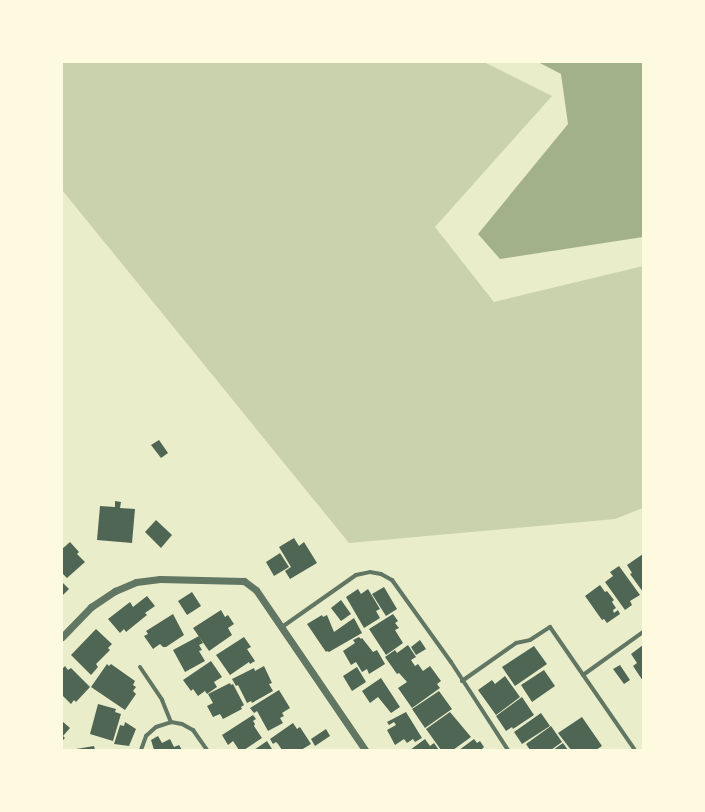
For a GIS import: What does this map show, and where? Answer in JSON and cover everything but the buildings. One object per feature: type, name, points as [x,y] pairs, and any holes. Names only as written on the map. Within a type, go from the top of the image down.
[{"type":"street","points":[[282,627],[356,575],[370,572],[381,574],[392,580],[400,589],[508,750]]},
{"type":"street","points":[[62,637],[91,607],[115,591],[136,582],[160,579],[244,581],[256,590],[365,750]]},
{"type":"street","points":[[462,681],[516,644],[530,640],[550,627],[635,750]]},
{"type":"street","points":[[583,675],[643,632]]},
{"type":"street","points":[[140,667],[162,700],[171,722]]},
{"type":"street","points":[[141,750],[146,736],[156,727],[171,722],[182,724],[193,730],[207,750]]},
{"type":"shaded area","points":[[62,62],[484,62],[552,96],[435,227],[494,302],[643,266],[643,508],[615,519],[349,543],[62,190]]},
{"type":"shaded area","points":[[538,62],[643,62],[643,237],[500,259],[478,234],[568,124],[561,74]]}]
